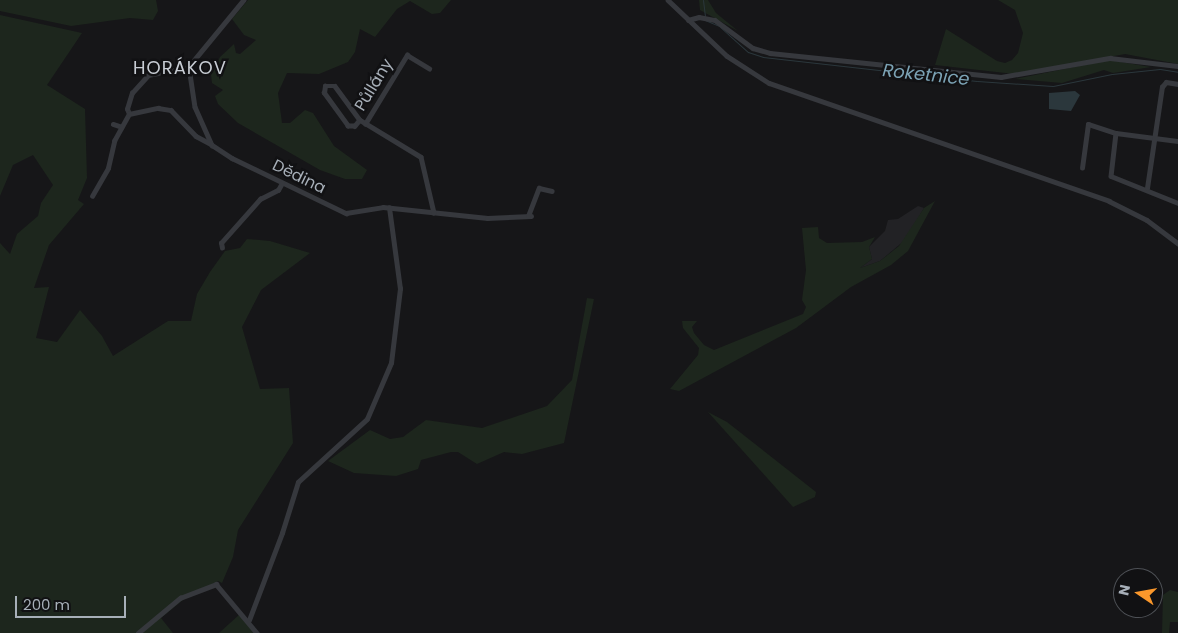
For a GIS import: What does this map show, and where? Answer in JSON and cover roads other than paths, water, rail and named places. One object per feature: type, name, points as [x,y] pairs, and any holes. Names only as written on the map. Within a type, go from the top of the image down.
[{"type":"street","points":[[92,196],[108,168],[114,141],[129,114],[127,109],[132,93],[148,75],[189,67],[243,2],[236,0]]},
{"type":"street","points":[[668,0],[737,64],[779,88],[1109,201],[1147,220],[1178,243]]},
{"type":"street","points":[[688,20],[702,17],[708,18],[724,25],[756,49],[786,55],[1002,76],[1110,58],[1178,66]]},
{"type":"street","name":"Půllány","points":[[366,124],[407,55],[429,68]]},
{"type":"street","name":"Dědina","points":[[189,67],[194,107],[206,137],[212,145],[282,183],[346,213],[389,208]]},
{"type":"street","points":[[1147,188],[1157,136],[1162,87],[1166,82],[1178,84]]},
{"type":"street","name":"Půllány","points":[[360,120],[355,126],[348,126],[324,93],[327,84],[334,86],[360,120],[422,157],[434,213]]},
{"type":"street","points":[[129,114],[158,108],[170,110],[196,136],[212,145]]},
{"type":"street","points":[[113,124],[122,127]]},
{"type":"street","points":[[1082,168],[1088,124],[1116,133],[1157,136],[1178,141]]},
{"type":"street","points":[[1116,133],[1112,176],[1147,188],[1178,203]]},
{"type":"street","points":[[222,248],[221,243],[260,199],[278,190],[282,183]]},
{"type":"street","points":[[532,186],[552,191]]},
{"type":"street","points":[[249,620],[282,535],[298,482],[367,419],[391,362],[400,289],[389,208],[487,218],[530,216],[539,188]]},
{"type":"street","points":[[138,633],[180,598],[216,584],[249,620],[257,633]]},
{"type":"waterway","name":"Roketnice","points":[[703,0],[705,16]]},
{"type":"waterway","name":"Roketnice","points":[[705,20],[719,26],[748,52],[763,57],[977,81],[1053,86],[1112,74],[1160,69],[1178,72]]},
{"type":"district","name":"HORÁKOV","points":[[180,68]]}]
